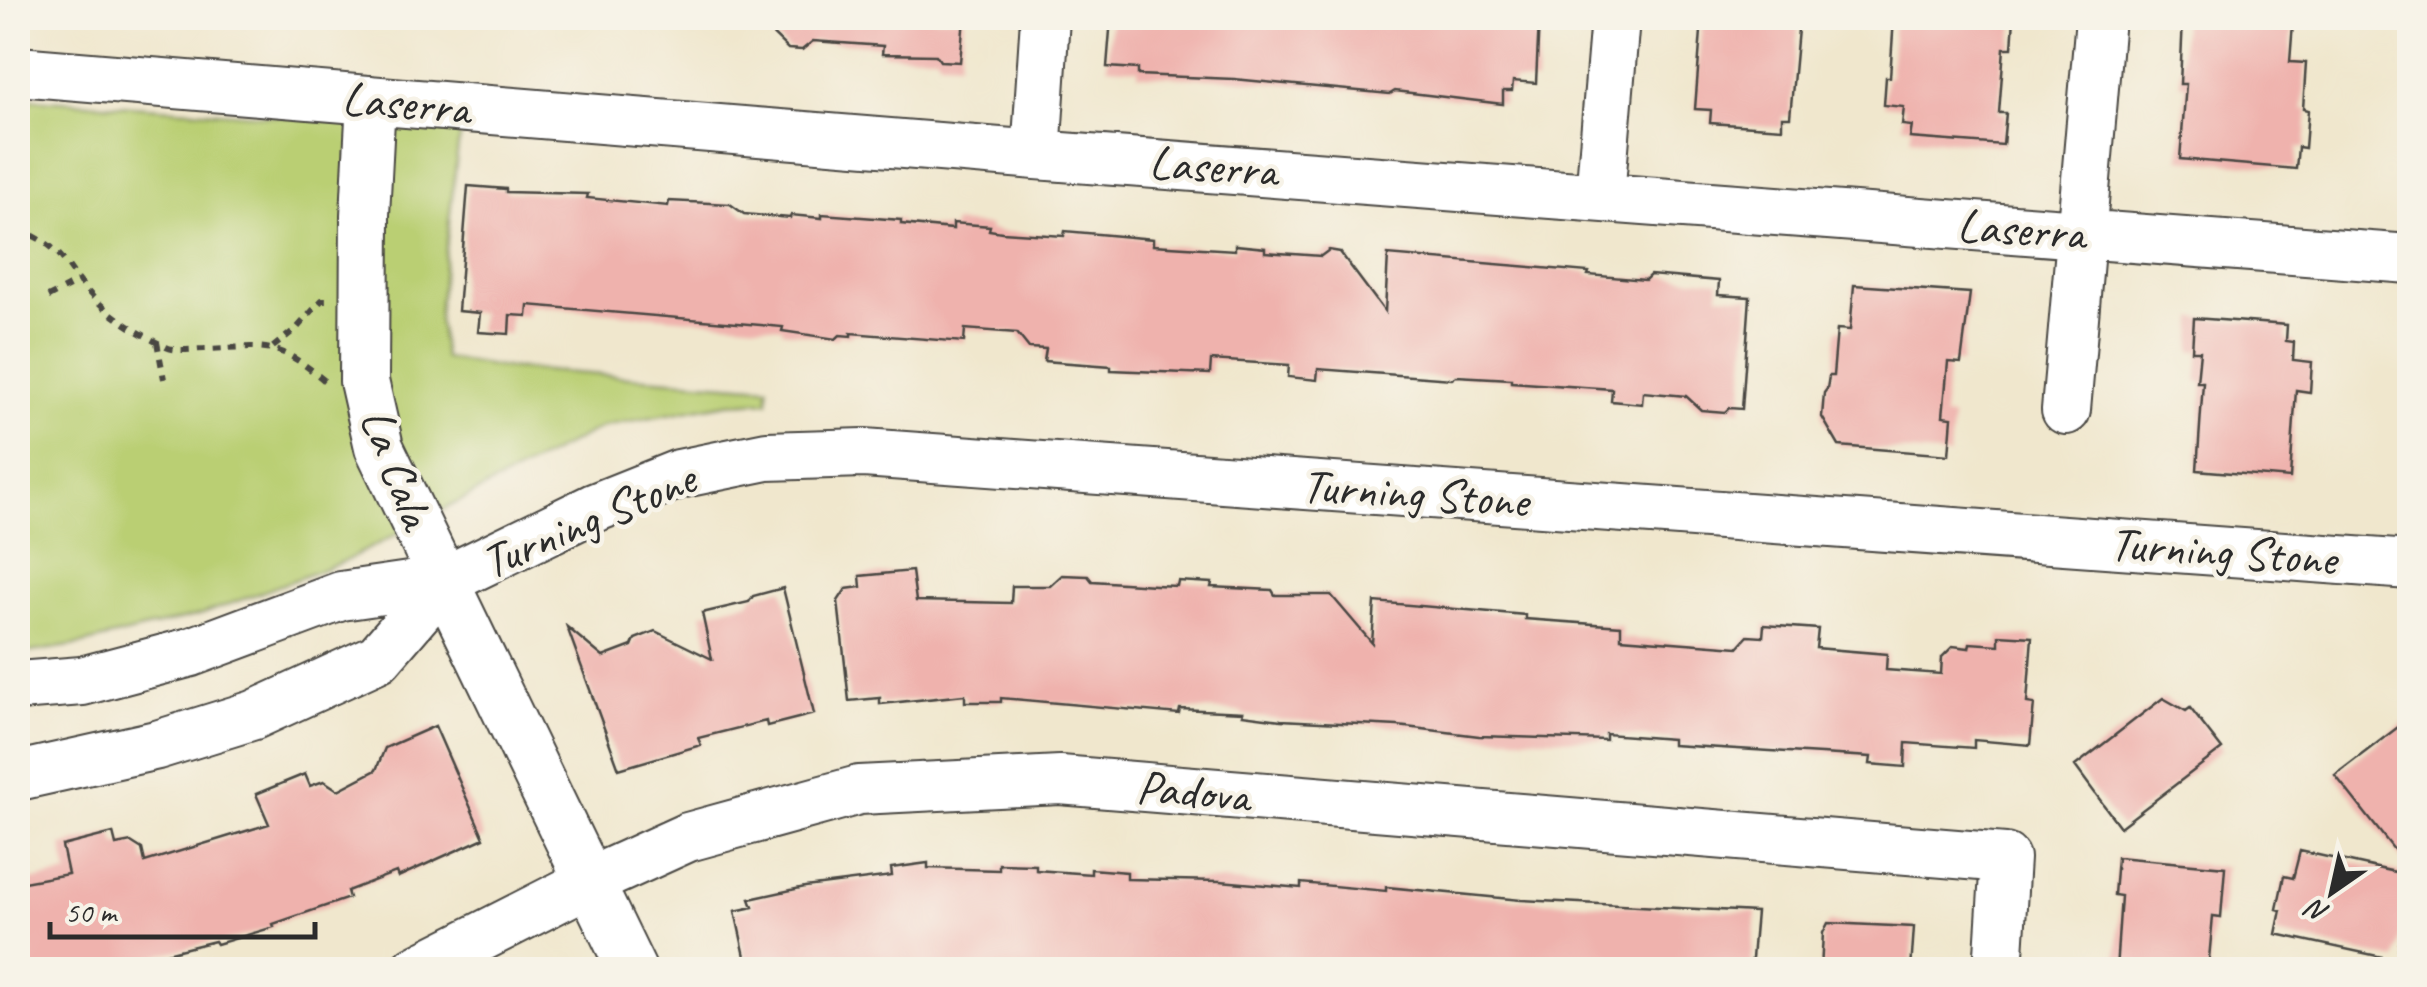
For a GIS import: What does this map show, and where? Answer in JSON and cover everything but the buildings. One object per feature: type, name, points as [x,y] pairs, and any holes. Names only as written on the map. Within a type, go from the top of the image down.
[{"type":"street","points":[[1036,154],[1045,18]]},
{"type":"street","points":[[1600,196],[1615,18]]},
{"type":"street","points":[[2066,410],[2100,18]]},
{"type":"street","name":"Laserra","points":[[18,71],[2410,260]]},
{"type":"street","name":"La Cala","points":[[371,100],[364,382],[379,447],[632,970]]},
{"type":"street","name":"Turning Stone","points":[[18,686],[82,681],[190,652],[341,596],[444,581],[594,508],[679,474],[767,456],[864,453],[2410,565]]},
{"type":"street","name":"Turning Stone","points":[[18,776],[157,744],[254,715],[378,658],[444,581]]},
{"type":"street","name":"Padova","points":[[416,970],[589,882],[688,838],[859,790],[1060,780],[2005,858],[1998,970]]},
{"type":"path","points":[[18,229],[45,240],[95,299],[172,350],[272,347],[290,354],[330,385],[364,382]]},
{"type":"path","points":[[48,297],[81,280]]},
{"type":"path","points":[[272,347],[297,328],[322,300],[364,298]]},
{"type":"path","points":[[156,341],[164,379]]},
{"type":"green space","points":[[18,98],[460,129],[438,315],[444,358],[506,368],[768,387],[768,401],[728,403],[604,426],[345,561],[203,614],[83,644],[18,654]]}]
